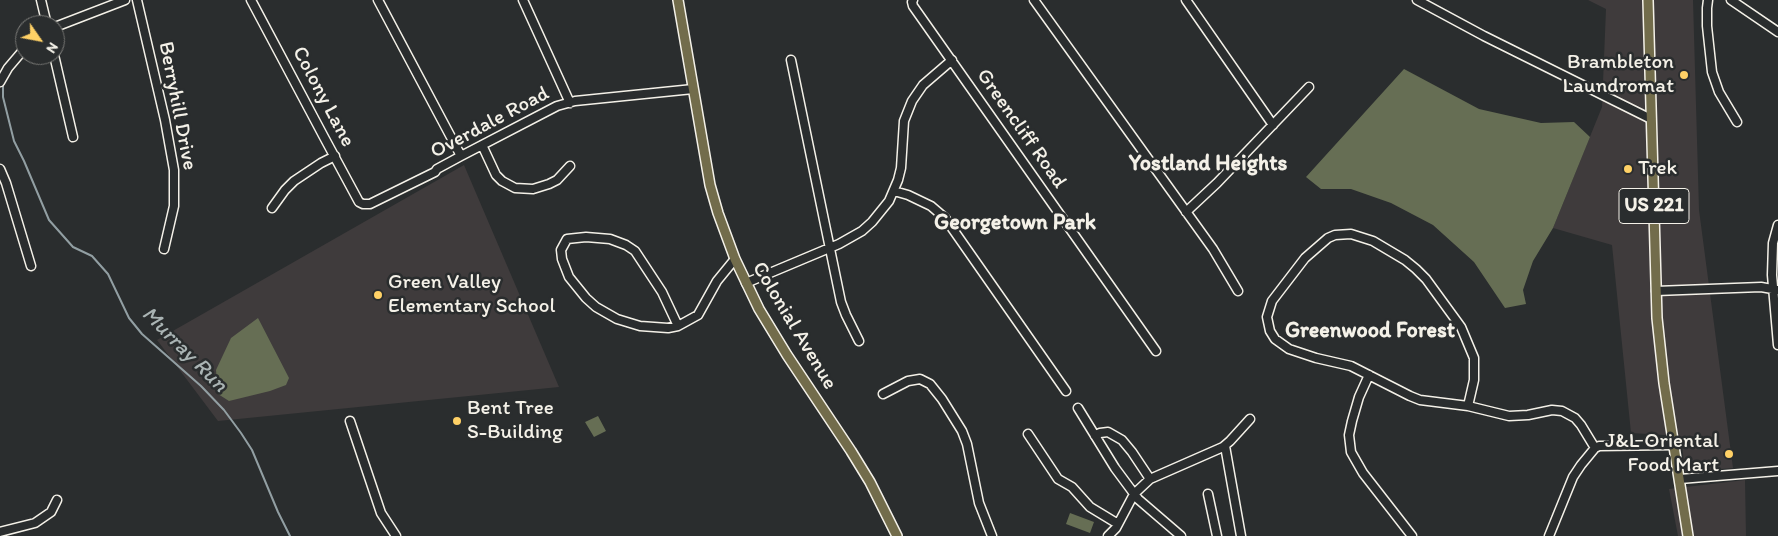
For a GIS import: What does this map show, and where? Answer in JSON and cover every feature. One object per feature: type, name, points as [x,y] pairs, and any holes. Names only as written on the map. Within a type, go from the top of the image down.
[{"type":"main road","name":"Colonial Avenue","points":[[678,0],[710,185],[725,235],[746,284],[778,341],[870,482],[897,536]]},
{"type":"main road","name":"US 221","points":[[1648,0],[1656,291],[1660,348],[1688,536]]},
{"type":"street","points":[[41,0],[45,15]]},
{"type":"street","points":[[65,23],[125,0]]},
{"type":"street","name":"Berryhill Drive","points":[[136,0],[172,152],[175,189],[174,206],[164,250]]},
{"type":"street","name":"Colony Lane","points":[[251,0],[359,202],[370,204]]},
{"type":"street","points":[[378,0],[461,156]]},
{"type":"street","points":[[523,0],[570,102]]},
{"type":"street","name":"Greencliff Road","points":[[913,0],[913,6],[1156,351]]},
{"type":"street","points":[[1034,0],[1186,212],[1238,291]]},
{"type":"street","points":[[1186,0],[1273,124]]},
{"type":"street","points":[[1417,0],[1484,36],[1651,119]]},
{"type":"street","points":[[1708,0],[1707,26],[1712,72],[1719,92],[1737,122]]},
{"type":"street","points":[[1730,0],[1778,32]]},
{"type":"street","points":[[0,82],[15,60]]},
{"type":"street","points":[[791,60],[841,302],[859,341]]},
{"type":"street","points":[[746,284],[831,248],[862,231],[872,222],[884,208],[894,191],[901,168],[904,121],[908,110],[922,85],[952,60]]},
{"type":"street","points":[[56,65],[73,137]]},
{"type":"street","points":[[1186,212],[1217,183],[1309,87]]},
{"type":"street","name":"Overdale Road","points":[[370,204],[435,172],[461,156],[549,110],[570,102],[693,89]]},
{"type":"street","points":[[482,145],[496,175],[502,181],[515,188],[533,188],[549,184],[557,180],[570,166]]},
{"type":"street","points":[[272,208],[294,181],[335,156]]},
{"type":"street","points":[[0,169],[31,266]]},
{"type":"street","points":[[894,191],[932,206],[944,218],[1066,391]]},
{"type":"street","points":[[1778,225],[1772,249],[1778,345]]},
{"type":"street","points":[[1468,406],[1474,380],[1474,358],[1468,340],[1426,279],[1405,260],[1373,241],[1351,234],[1328,238],[1305,258],[1272,301],[1268,311],[1270,331],[1275,339],[1289,349],[1316,358],[1345,364],[1420,400],[1468,406],[1509,416],[1562,410],[1575,418],[1595,448]]},
{"type":"street","points":[[678,326],[662,292],[635,251],[610,239],[586,237],[567,239],[562,245],[562,259],[569,277],[586,298],[616,319],[640,326],[668,328],[678,326],[698,315],[717,281],[735,259]]},
{"type":"street","points":[[1656,291],[1718,288],[1775,289]]},
{"type":"street","points":[[1369,375],[1359,397],[1352,421],[1349,435],[1351,452],[1363,473],[1412,536]]},
{"type":"street","points":[[883,394],[916,379],[926,380],[936,391],[953,415],[967,444],[979,503],[992,536]]},
{"type":"street","points":[[1078,408],[1114,468],[1134,494],[1181,536]]},
{"type":"street","points":[[1028,434],[1058,479],[1072,486],[1114,532],[1134,494],[1150,479],[1225,446],[1250,418]]},
{"type":"street","points":[[350,421],[381,513],[396,536]]},
{"type":"street","points":[[1095,436],[1108,432],[1122,440],[1150,479]]},
{"type":"street","points":[[1549,536],[1573,477],[1595,448],[1599,446],[1674,445]]},
{"type":"street","points":[[1225,446],[1241,536]]},
{"type":"street","points":[[1680,479],[1778,471]]},
{"type":"street","points":[[1208,494],[1217,536]]},
{"type":"street","points":[[0,532],[35,523],[51,512],[58,500]]},
{"type":"shaded area","points":[[1588,0],[1693,0],[1699,210],[1733,468],[1685,472],[1681,436],[1631,433],[1612,245],[1553,228],[1602,107],[1606,9]]},
{"type":"shaded area","name":"Green Valley Elementary School","points":[[464,165],[559,387],[218,421],[157,340]]},
{"type":"shaded area","points":[[1745,480],[1746,536],[1678,536],[1669,489]]},
{"type":"green space","points":[[1404,69],[1479,109],[1541,123],[1574,122],[1590,137],[1553,228],[1533,261],[1523,290],[1526,304],[1505,308],[1474,262],[1433,225],[1391,203],[1351,189],[1321,189],[1306,177]]},
{"type":"green space","points":[[258,318],[289,378],[286,385],[229,401],[218,394],[216,370],[231,338]]},
{"type":"green space","points":[[598,416],[606,431],[594,437],[585,422]]},
{"type":"green space","points":[[1070,513],[1094,522],[1090,533],[1066,524]]},
{"type":"waterway","name":"Murray Run","points":[[3,86],[3,97],[14,141],[49,220],[73,247],[92,256],[108,274],[129,318],[142,334],[201,386],[224,410],[252,450],[290,536]]},
{"type":"place","name":"Brambleton Laundromat","points":[[1684,75]]},
{"type":"place","name":"Trek","points":[[1628,169]]},
{"type":"place","name":"Green Valley Elementary School","points":[[378,295]]},
{"type":"place","name":"Bent Tree S-Building","points":[[457,421]]},
{"type":"place","name":"J&L Oriental Food Mart","points":[[1729,454]]},
{"type":"district","name":"Yostland Heights","points":[[1208,164]]},
{"type":"district","name":"Georgetown Park","points":[[1015,223]]},
{"type":"district","name":"Greenwood Forest","points":[[1370,331]]}]
